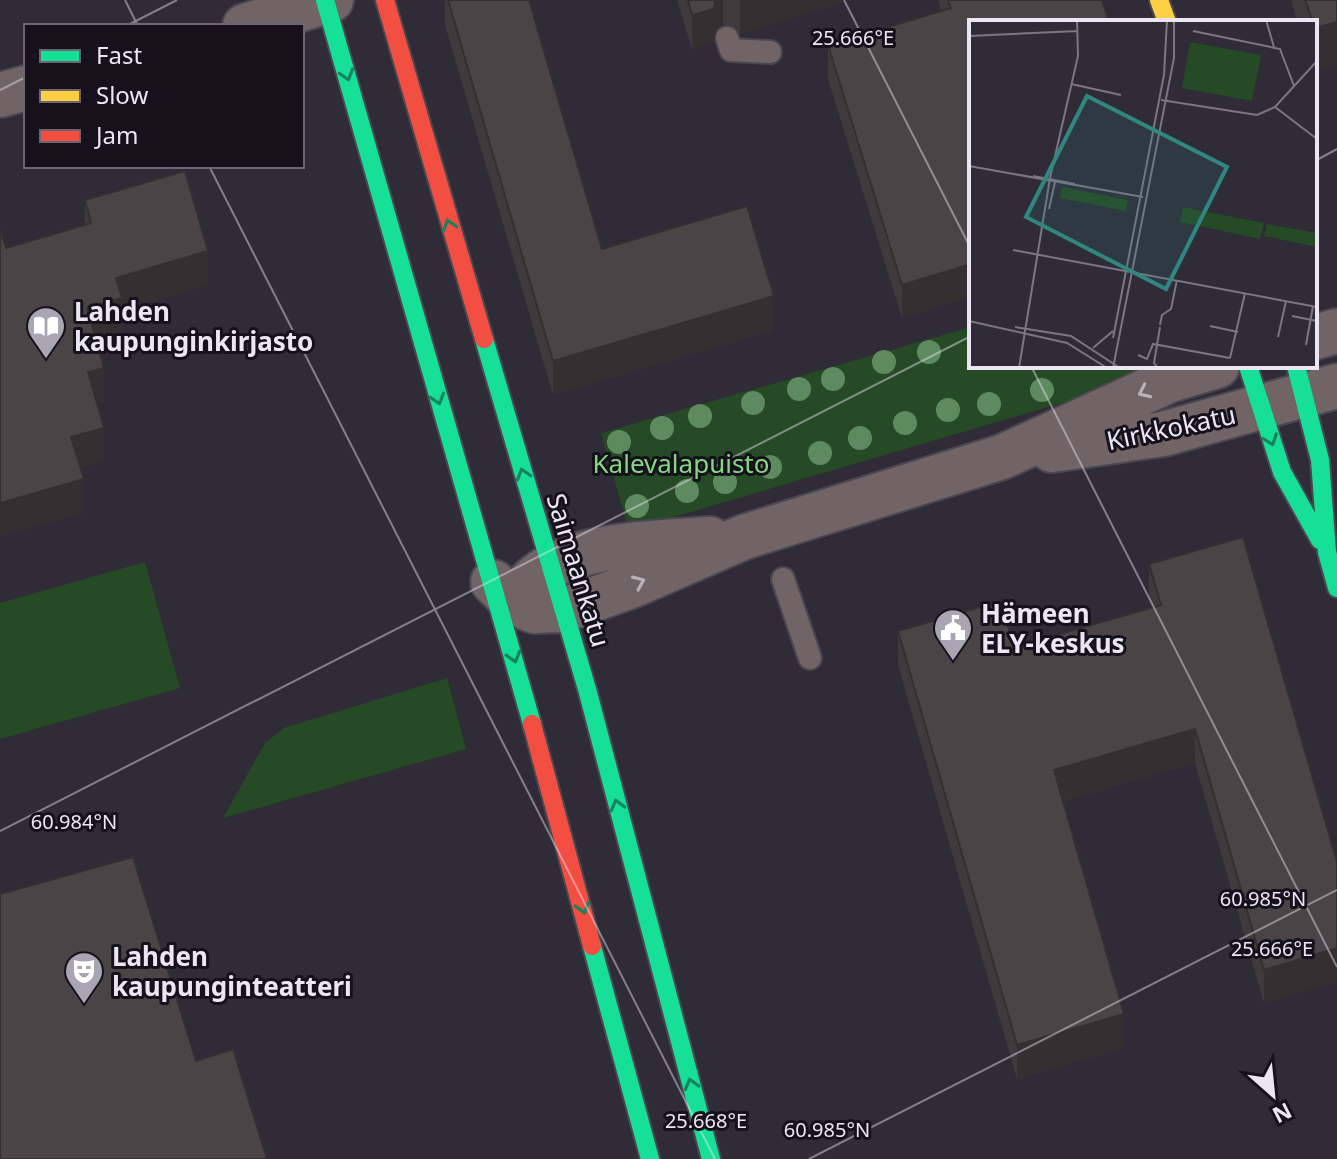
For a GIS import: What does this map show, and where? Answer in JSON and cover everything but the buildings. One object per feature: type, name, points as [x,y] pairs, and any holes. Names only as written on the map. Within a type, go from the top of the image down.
[{"type":"main road","name":"Saimaankatu","points":[[385,0],[564,610],[711,1159]]},
{"type":"main road","points":[[1159,0],[1166,20]]},
{"type":"main road","points":[[327,1],[415,324],[504,604],[650,1159]]},
{"type":"main road","points":[[1249,368],[1282,472],[1327,552]]},
{"type":"main road","points":[[1312,382],[1327,552],[1337,588]]},
{"type":"street","points":[[252,24],[327,1]]},
{"type":"street","points":[[0,95],[24,89]]},
{"type":"street","points":[[1317,336],[1337,331]]},
{"type":"street","name":"Kirkkokatu","points":[[504,604],[534,611],[564,610],[631,586],[744,537],[1002,457],[1170,380],[1210,368]]},
{"type":"street","name":"Kirkkokatu","points":[[1002,457],[1163,434],[1260,407],[1312,382]]},
{"type":"street","name":"Kirkkokatu","points":[[504,604],[551,564],[619,546],[744,537]]},
{"type":"lane","points":[[727,38],[731,50],[770,52]]},
{"type":"lane","points":[[783,579],[810,658]]},
{"type":"green space","name":"Kalevalapuisto","points":[[969,328],[969,368],[1181,368],[629,530],[601,433]]},
{"type":"green space","points":[[145,562],[180,688],[0,739],[0,603]]},
{"type":"green space","points":[[447,678],[466,749],[223,818],[265,743],[284,728]]},
{"type":"traffic: fast","points":[[325,0],[532,724]]},
{"type":"traffic: fast","points":[[484,339],[587,689],[711,1159]]},
{"type":"traffic: fast","points":[[1249,368],[1282,472],[1320,540]]},
{"type":"traffic: fast","points":[[1297,368],[1320,460],[1327,552],[1337,588]]},
{"type":"traffic: fast","points":[[592,946],[650,1159]]},
{"type":"traffic: slow","points":[[1159,0],[1166,20]]},
{"type":"traffic: jam","points":[[385,0],[484,339]]},
{"type":"traffic: jam","points":[[532,724],[592,946]]},
{"type":"place","name":"Lahden kaupunginkirjasto","points":[[46,360]]},
{"type":"place","name":"Hämeen ELY-keskus","points":[[953,662]]},
{"type":"place","name":"Lahden kaupunginteatteri","points":[[84,1005]]}]
